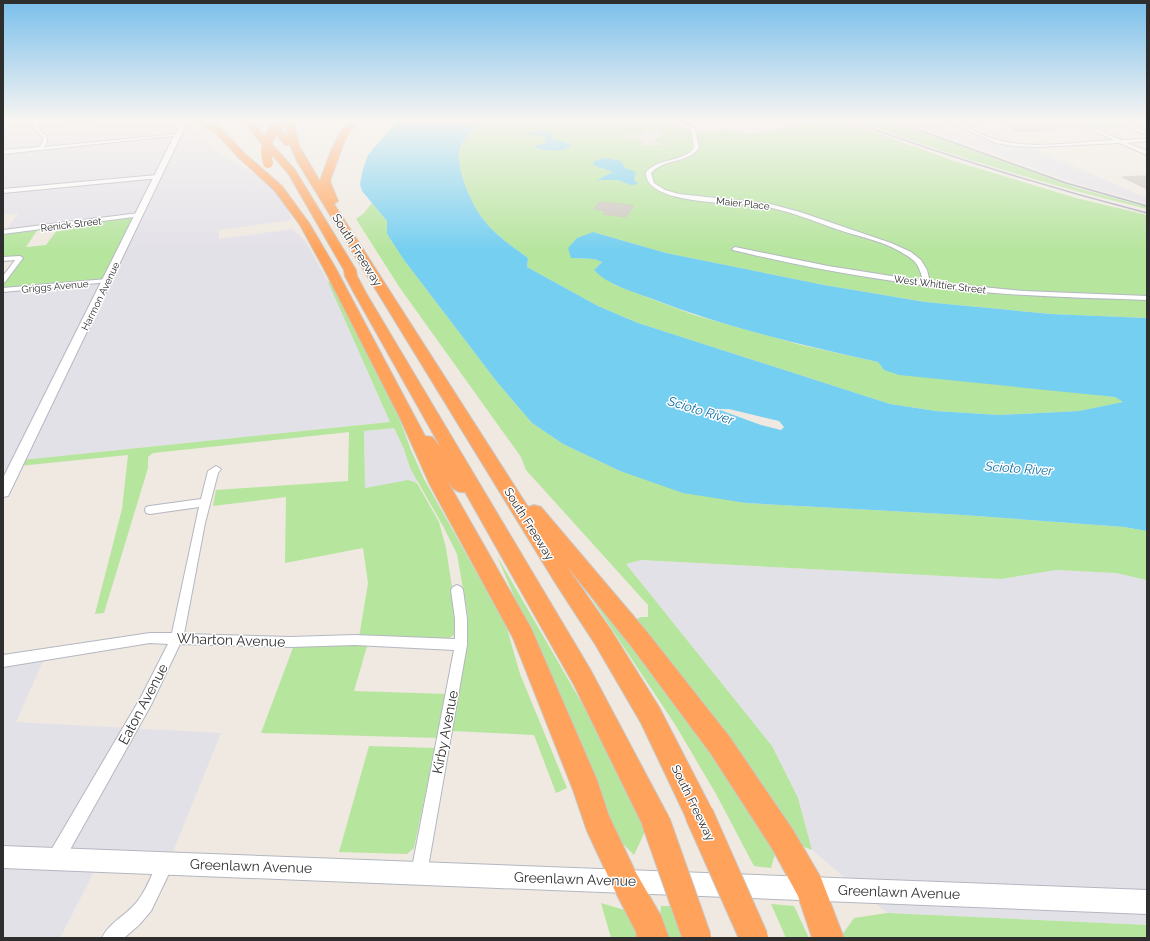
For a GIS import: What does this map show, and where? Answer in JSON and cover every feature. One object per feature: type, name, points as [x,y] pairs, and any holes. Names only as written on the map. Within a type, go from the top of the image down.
[{"type":"highway","points":[[251,164],[278,188],[293,206],[329,267],[408,418],[438,485],[523,635],[586,790],[597,821],[625,881],[650,927],[653,938]]},
{"type":"highway","points":[[269,164],[314,222],[344,271],[351,276]]},
{"type":"highway","name":"South Freeway","points":[[286,164],[299,182],[350,270],[351,276],[582,677],[656,822],[697,938]]},
{"type":"highway","name":"South Freeway","points":[[304,164],[563,578],[604,637],[650,715],[699,814],[754,938]]},
{"type":"highway","points":[[332,164],[325,181],[348,235]]},
{"type":"highway","points":[[408,418],[502,538]]},
{"type":"highway","points":[[473,432],[548,530],[639,639],[720,745],[783,840],[810,889],[828,938]]},
{"type":"main road","name":"Harmon Avenue","points":[[3,492],[164,164]]},
{"type":"main road","name":"Greenlawn Avenue","points":[[3,857],[1147,902]]},
{"type":"street","name":"Maier Place","points":[[660,164],[652,168],[648,173],[648,178],[656,187],[685,198],[750,202],[767,205],[892,246],[912,255],[919,262],[922,266],[927,283]]},
{"type":"street","points":[[3,191],[157,177]]},
{"type":"street","name":"Renick Street","points":[[3,232],[139,215]]},
{"type":"street","name":"West Whittier Street","points":[[735,249],[832,270],[927,283],[1036,294],[1147,298]]},
{"type":"street","points":[[3,259],[20,258],[3,280]]},
{"type":"street","name":"Griggs Avenue","points":[[3,290],[107,281]]},
{"type":"street","name":"Eaton Avenue","points":[[56,858],[146,701],[177,638],[204,502],[213,471],[216,469]]},
{"type":"street","points":[[150,510],[204,502]]},
{"type":"street","name":"Kirby Avenue","points":[[419,873],[461,645],[461,619],[457,590]]},
{"type":"street","name":"Wharton Avenue","points":[[3,661],[150,638],[290,642],[361,640],[461,645]]},
{"type":"street","points":[[111,938],[133,919],[145,905],[166,863]]},
{"type":"shaded area","points":[[3,164],[238,164],[251,172],[282,197],[292,220],[219,230],[219,239],[293,229],[306,242],[328,282],[390,422],[22,460],[3,497],[3,288],[98,280],[129,218],[3,233],[19,213],[3,215]]},
{"type":"shaded area","points":[[1022,164],[1069,164],[1147,198],[1147,203],[1083,186]]},
{"type":"shaded area","points":[[394,428],[404,449],[410,468],[417,479],[417,483],[408,481],[365,488],[364,431]]},
{"type":"shaded area","points":[[640,560],[1001,579],[1056,570],[1116,573],[1147,580],[1147,925],[887,913],[812,850],[798,798],[772,746],[626,564]]},
{"type":"shaded area","points":[[45,657],[16,722],[221,733],[170,859],[101,858],[60,938],[3,938],[3,664]]},
{"type":"green space","points":[[460,164],[964,164],[1076,198],[1147,215],[1147,318],[1051,314],[925,302],[824,285],[666,253],[593,232],[571,258],[594,259],[602,262],[594,270],[615,285],[694,315],[801,345],[878,362],[884,370],[1115,397],[1124,402],[1079,411],[1000,415],[936,411],[890,404],[638,323],[598,306],[527,267],[528,258],[499,236],[479,214],[469,195]]},
{"type":"green space","points":[[984,164],[1010,164],[1077,188],[1147,207],[1147,209],[1073,190]]},
{"type":"green space","points":[[372,203],[387,221],[387,234],[404,260],[497,382],[532,423],[563,444],[620,471],[746,503],[963,515],[1124,527],[1147,531],[1147,580],[1116,573],[1056,570],[1001,579],[641,560],[626,564],[772,746],[798,798],[812,850],[802,846],[635,620],[641,617],[648,617],[648,605],[526,470],[521,457],[400,288],[356,219],[363,214]]},
{"type":"green space","points":[[129,218],[135,220],[106,277],[98,280],[3,288],[3,284],[22,260],[19,257],[3,258],[3,233],[38,229],[26,247],[46,245],[60,226]]},
{"type":"green space","points":[[339,278],[380,366],[411,450],[424,479],[506,625],[520,674],[567,788],[556,793],[534,735],[452,731],[465,654],[468,618],[457,554],[410,468],[404,449],[394,428],[364,431],[365,488],[408,480],[417,483],[439,522],[446,548],[458,627],[454,635],[446,640],[359,637],[368,583],[363,548],[285,563],[286,497],[213,506],[216,490],[348,481],[349,432],[153,453],[148,457],[148,468],[104,613],[95,614],[122,509],[128,455],[19,466],[22,460],[390,422],[328,282]]},
{"type":"green space","points":[[497,556],[614,759],[648,825],[634,855],[622,843],[607,816]]},
{"type":"green space","points":[[578,578],[639,647],[774,842],[775,854],[771,868],[754,866],[716,794],[676,726]]},
{"type":"green space","points":[[368,643],[354,691],[446,694],[439,738],[261,733],[294,645]]},
{"type":"green space","points":[[369,746],[435,748],[414,848],[407,854],[339,852]]},
{"type":"green space","points":[[601,903],[628,911],[644,938],[611,938]]},
{"type":"green space","points":[[771,904],[794,906],[809,938],[786,938]]},
{"type":"green space","points":[[661,906],[682,906],[695,938],[664,938],[660,919]]},
{"type":"green space","points":[[887,913],[1147,925],[1147,938],[843,938],[842,935],[854,918]]},
{"type":"water","name":"Scioto River","points":[[365,164],[460,164],[469,195],[479,214],[499,236],[528,258],[527,267],[598,306],[638,323],[890,404],[936,411],[1000,415],[1079,411],[1123,402],[1115,397],[899,375],[884,370],[878,362],[734,327],[628,290],[606,280],[594,270],[602,262],[594,259],[571,258],[568,248],[577,238],[593,232],[666,253],[824,285],[925,302],[1051,314],[1147,318],[1147,531],[1124,527],[963,515],[746,503],[683,493],[620,471],[563,444],[532,423],[497,382],[404,260],[387,234],[387,221],[362,191],[360,184]],"holes":[[[717,409],[729,409],[779,421],[784,427],[781,430],[761,425]]]},
{"type":"water","points":[[623,164],[625,168],[636,172],[634,180],[638,184],[631,185],[618,180],[597,180],[613,172],[593,165]]},
{"type":"building","points":[[1147,176],[1147,189],[1122,177]]},
{"type":"building","points":[[599,202],[634,206],[626,217],[603,214],[605,211],[594,209]]},
{"type":"railway","points":[[977,164],[1071,193],[1147,213]]},
{"type":"railway","points":[[1013,164],[1066,183],[1147,206]]}]
